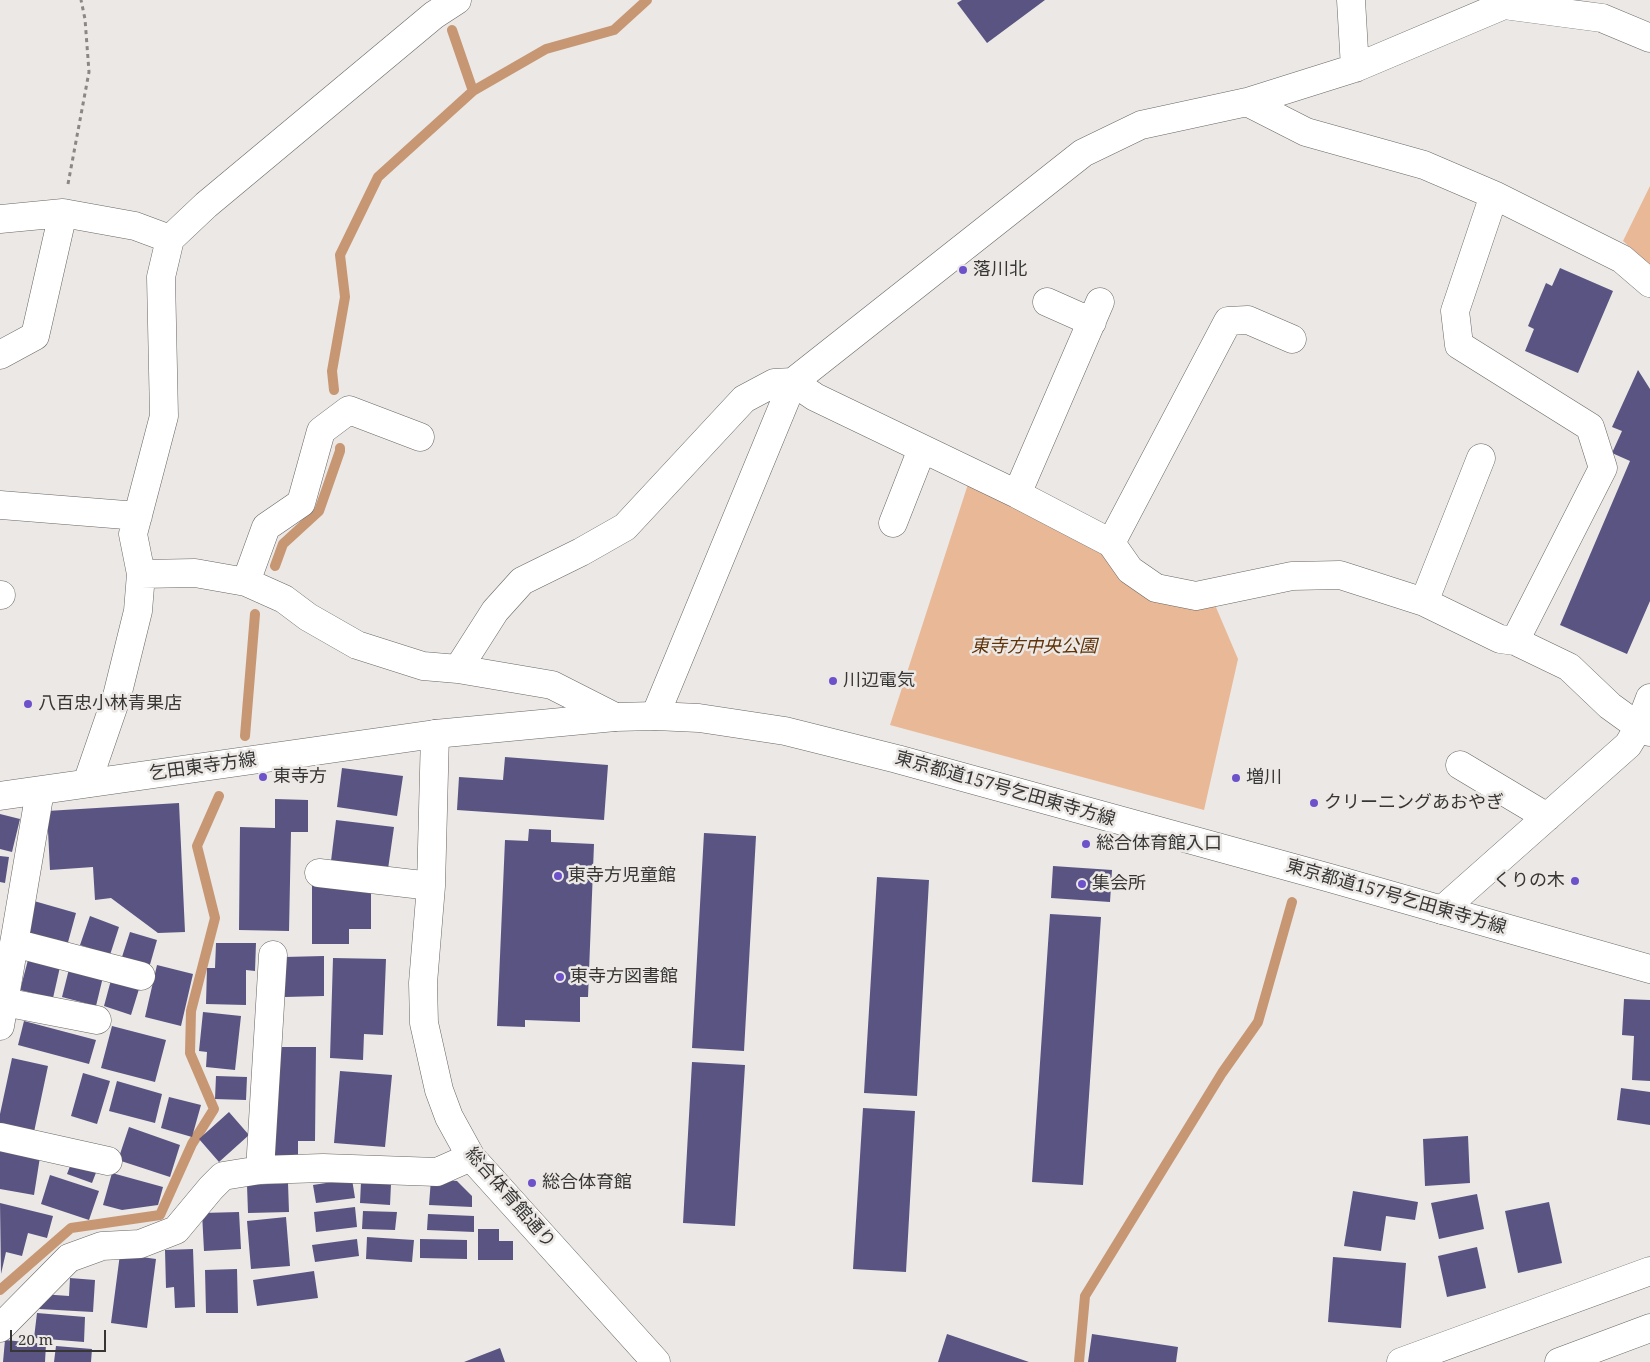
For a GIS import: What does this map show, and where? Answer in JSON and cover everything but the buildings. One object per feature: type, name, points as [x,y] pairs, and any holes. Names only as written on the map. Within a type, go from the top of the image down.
[{"type":"street","points":[[87,784],[117,696],[138,611],[140,574],[133,534],[164,416],[161,277],[170,239],[206,205],[437,8],[456,0]]},
{"type":"street","points":[[1351,0],[1355,68]]},
{"type":"street","points":[[655,716],[793,382],[1083,153],[1141,125],[1247,102],[1355,68],[1504,5],[1602,18],[1650,38]]},
{"type":"street","points":[[1247,102],[1306,132],[1424,165],[1494,195],[1622,259],[1650,283]]},
{"type":"street","points":[[1494,195],[1455,311],[1459,345],[1590,427],[1603,468],[1515,641]]},
{"type":"street","points":[[0,219],[63,212],[134,226],[170,239]]},
{"type":"street","points":[[0,355],[35,336],[63,212]]},
{"type":"street","points":[[1018,494],[1096,312],[1047,302]]},
{"type":"street","points":[[1111,543],[1228,321],[1248,320],[1292,339]]},
{"type":"street","points":[[458,669],[495,611],[522,581],[581,552],[625,527],[744,398],[774,383],[793,382],[815,397],[1018,494],[1111,543],[1130,570],[1156,588],[1196,596],[1292,576],[1340,575],[1424,602],[1500,639],[1515,641],[1569,667],[1610,706],[1644,730]]},
{"type":"street","points":[[246,582],[266,527],[301,503],[321,431],[349,410],[420,437]]},
{"type":"street","points":[[893,524],[922,449]]},
{"type":"street","points":[[1424,602],[1481,458]]},
{"type":"street","points":[[0,505],[138,516]]},
{"type":"street","points":[[140,574],[195,573],[246,582],[284,599],[308,617],[357,645],[423,666],[458,669],[552,685],[615,717]]},
{"type":"street","points":[[1442,910],[1644,730],[1650,698]]},
{"type":"street","name":"東京都道157号乞田東寺方線","points":[[435,734],[615,717],[655,716],[699,718],[785,731],[822,739],[1650,969]]},
{"type":"street","name":"乞田東寺方線","points":[[0,796],[435,734]]},
{"type":"street","name":"総合体育館通り","points":[[435,734],[431,886],[424,983],[424,1023],[439,1090],[449,1117],[471,1157],[656,1362]]},
{"type":"street","points":[[1460,765],[1547,817]]},
{"type":"street","points":[[40,791],[2,1014],[97,1020]]},
{"type":"street","points":[[319,873],[431,886]]},
{"type":"street","points":[[14,943],[141,976]]},
{"type":"street","points":[[260,1170],[273,956]]},
{"type":"street","points":[[0,1137],[108,1161]]},
{"type":"street","points":[[0,1328],[69,1258],[102,1246],[140,1244],[176,1230],[223,1176],[260,1170],[323,1168],[437,1172],[471,1157]]},
{"type":"street","points":[[1401,1362],[1650,1270]]},
{"type":"street","points":[[1573,1359],[1650,1328]]},
{"type":"path","points":[[63,212],[89,72],[86,19],[81,0]]},
{"type":"green space","points":[[1650,186],[1650,265],[1623,241]]},
{"type":"green space","name":"東寺方中央公園","points":[[970,478],[1215,605],[1238,659],[1204,810],[890,725]]},
{"type":"waterway","points":[[334,390],[332,371],[345,297],[340,255],[378,177],[473,91],[546,49],[614,30],[647,0]]},
{"type":"waterway","points":[[452,30],[473,91]]},
{"type":"waterway","points":[[275,566],[283,544],[319,511],[340,448]]},
{"type":"waterway","points":[[245,736],[255,614]]},
{"type":"waterway","points":[[0,1290],[71,1228],[160,1215],[192,1144],[214,1109],[190,1053],[191,1011],[215,918],[197,846],[219,796]]},
{"type":"waterway","points":[[1079,1362],[1085,1296],[1222,1073],[1258,1022],[1292,902]]},
{"type":"place","name":"落川北","points":[[963,270]]},
{"type":"place","name":"川辺電気","points":[[833,681]]},
{"type":"place","name":"八百忠小林青果店","points":[[28,704]]},
{"type":"place","name":"東寺方","points":[[263,777]]},
{"type":"place","name":"増川","points":[[1236,778]]},
{"type":"place","name":"クリーニングあおやぎ","points":[[1314,803]]},
{"type":"place","name":"総合体育館入口","points":[[1086,844]]},
{"type":"place","name":"東寺方児童館","points":[[558,876]]},
{"type":"place","name":"くりの木","points":[[1575,881]]},
{"type":"place","name":"集会所","points":[[1082,884]]},
{"type":"place","name":"東寺方図書館","points":[[560,977]]},
{"type":"place","name":"総合体育館","points":[[532,1183]]}]
